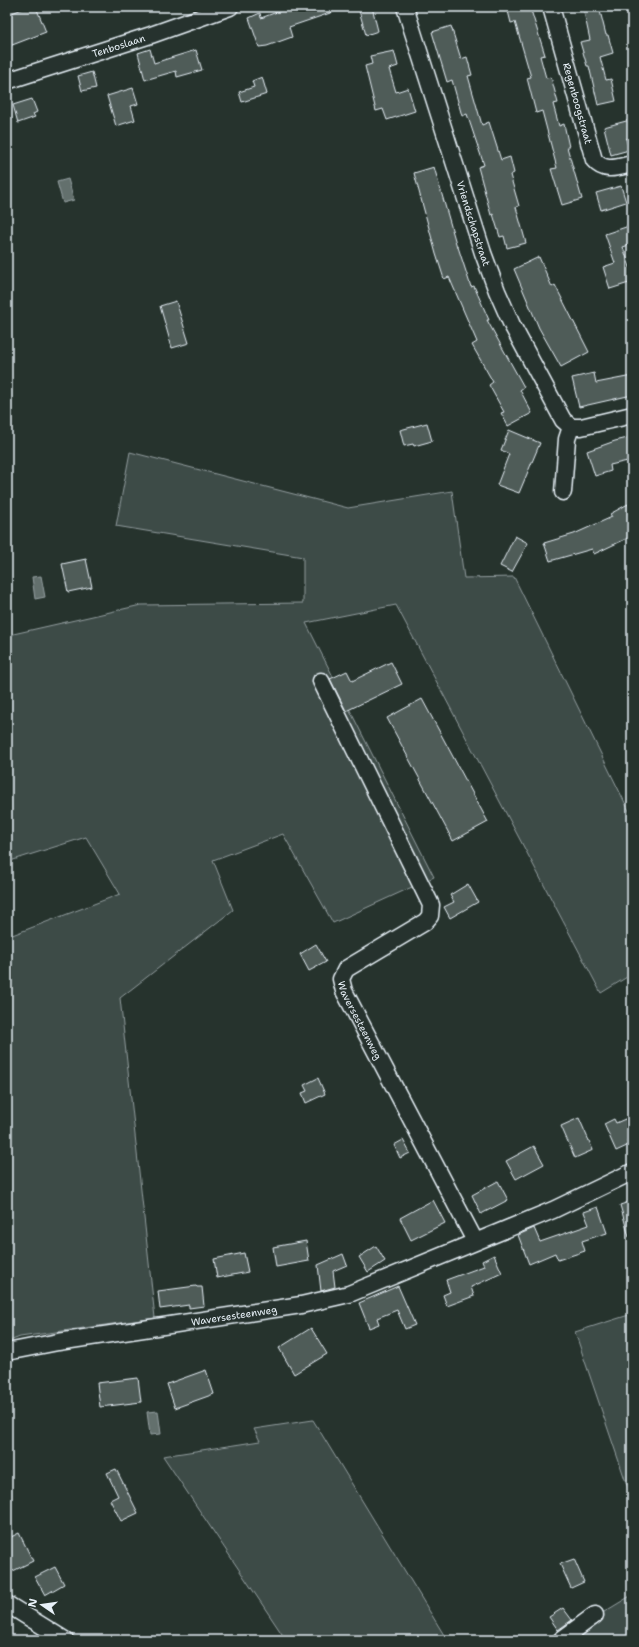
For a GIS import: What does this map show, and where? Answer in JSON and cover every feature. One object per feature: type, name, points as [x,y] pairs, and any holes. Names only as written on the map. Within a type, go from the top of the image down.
[{"type":"street","name":"Tenboslaan","points":[[7,81],[151,35],[230,7]]},
{"type":"street","name":"Vriendschapstraat","points":[[405,7],[483,253],[497,291],[512,325],[563,420],[570,427]]},
{"type":"street","name":"Regenboogstraat","points":[[551,7],[594,160],[598,165],[611,169],[632,164]]},
{"type":"street","points":[[563,492],[567,439],[570,427],[581,427],[632,415]]},
{"type":"street","name":"Waversesteenweg","points":[[321,681],[431,905],[430,916],[425,922],[346,969],[341,979],[344,991],[475,1241]]},
{"type":"street","name":"Waversesteenweg","points":[[7,1352],[58,1342],[326,1301],[349,1294],[553,1210],[632,1172]]},
{"type":"street","points":[[7,1604],[65,1640]]},
{"type":"street","points":[[561,1640],[595,1615]]},
{"type":"shaded area","points":[[68,179],[74,200],[63,203],[57,182]]},
{"type":"shaded area","points":[[130,452],[348,508],[452,491],[464,578],[514,577],[632,817],[632,974],[601,993],[396,605],[306,623],[434,877],[333,923],[283,834],[213,860],[233,910],[120,998],[155,1318],[20,1337],[7,1342],[7,937],[120,894],[86,837],[7,862],[7,628],[9,635],[141,605],[303,603],[303,557],[116,526]]},
{"type":"shaded area","points":[[41,576],[45,597],[35,599],[32,577]]},
{"type":"shaded area","points":[[632,1314],[632,1500],[575,1332]]},
{"type":"shaded area","points":[[158,1411],[161,1434],[150,1435],[147,1412]]},
{"type":"shaded area","points":[[313,1420],[447,1640],[286,1640],[163,1456],[260,1441],[254,1429]]},
{"type":"shaded area","points":[[632,1595],[632,1640],[558,1640]]},
{"type":"building","points":[[27,7],[36,7],[46,32],[7,47],[7,15]]},
{"type":"building","points":[[290,7],[342,7],[342,9],[289,27],[292,37],[267,46],[259,47],[249,18],[260,13],[261,18]]},
{"type":"building","points":[[358,7],[372,7],[378,31],[366,35]]},
{"type":"building","points":[[507,7],[530,7],[545,55],[540,56],[546,78],[551,77],[558,103],[553,104],[559,126],[564,124],[569,147],[567,147],[582,199],[562,205],[551,169],[557,168],[542,111],[536,113],[527,78],[531,77],[515,22],[511,23]]},
{"type":"building","points":[[583,7],[599,7],[606,35],[608,35],[613,53],[600,57],[606,80],[611,79],[616,101],[598,105],[589,66],[587,66],[580,42],[590,40]]},
{"type":"building","points":[[451,26],[461,59],[467,57],[472,75],[468,76],[482,125],[489,122],[501,160],[510,157],[514,173],[510,175],[519,206],[516,207],[526,243],[507,248],[504,236],[500,237],[493,214],[491,215],[478,167],[484,165],[467,114],[462,116],[452,80],[447,82],[432,32]]},
{"type":"building","points":[[150,49],[154,63],[196,50],[202,70],[177,77],[176,71],[145,80],[138,53]]},
{"type":"building","points":[[394,51],[398,66],[389,69],[396,92],[408,88],[415,111],[387,120],[383,109],[376,111],[365,66],[372,64],[370,56]]},
{"type":"building","points":[[92,72],[96,88],[82,91],[78,76]]},
{"type":"building","points":[[262,77],[267,94],[242,102],[239,92],[254,87],[252,81]]},
{"type":"building","points":[[133,88],[138,104],[131,106],[135,120],[116,126],[107,96]]},
{"type":"building","points":[[32,99],[37,112],[33,114],[35,117],[18,123],[13,105]]},
{"type":"building","points":[[630,120],[632,127],[632,138],[626,139],[629,150],[611,155],[604,127]]},
{"type":"building","points":[[434,167],[457,247],[471,287],[474,286],[489,320],[487,320],[524,387],[520,390],[532,413],[508,426],[501,413],[504,412],[489,385],[493,382],[472,345],[477,342],[449,277],[444,279],[436,254],[414,173]]},
{"type":"building","points":[[621,186],[626,202],[601,210],[596,193]]},
{"type":"building","points":[[632,225],[632,244],[623,247],[632,273],[632,282],[610,289],[603,267],[615,263],[605,234]]},
{"type":"building","points":[[539,257],[552,287],[555,285],[589,352],[561,367],[539,328],[514,269]]},
{"type":"building","points":[[176,301],[189,343],[172,348],[160,306]]},
{"type":"building","points":[[594,373],[596,383],[632,376],[632,395],[579,407],[572,378]]},
{"type":"building","points":[[427,423],[432,441],[414,446],[413,444],[404,446],[400,430]]},
{"type":"building","points":[[509,430],[540,443],[519,493],[497,485],[509,454],[501,450]]},
{"type":"building","points":[[632,437],[632,460],[610,465],[611,471],[595,476],[587,451],[615,441]]},
{"type":"building","points":[[628,504],[632,512],[632,536],[594,554],[592,549],[550,561],[544,543],[574,534],[612,517],[610,514]]},
{"type":"building","points":[[515,536],[528,543],[512,572],[500,566]]},
{"type":"building","points":[[86,559],[92,587],[68,592],[62,564]]},
{"type":"building","points":[[391,662],[402,684],[346,711],[330,679],[347,671],[352,681]]},
{"type":"building","points":[[422,699],[488,822],[453,841],[387,718]]},
{"type":"building","points":[[468,884],[478,902],[450,918],[444,907],[454,902],[450,895]]},
{"type":"building","points":[[316,944],[326,962],[309,971],[300,954]]},
{"type":"building","points":[[318,1078],[325,1094],[306,1103],[302,1093],[307,1091],[304,1085]]},
{"type":"building","points":[[632,1116],[632,1138],[627,1140],[629,1145],[616,1151],[604,1124],[614,1119],[616,1123]]},
{"type":"building","points":[[579,1118],[593,1150],[575,1158],[561,1126]]},
{"type":"building","points":[[403,1140],[410,1153],[400,1158],[394,1145]]},
{"type":"building","points":[[534,1146],[544,1164],[516,1179],[506,1161]]},
{"type":"building","points":[[498,1181],[508,1200],[481,1214],[472,1195]]},
{"type":"building","points":[[433,1200],[445,1223],[411,1240],[400,1218]]},
{"type":"building","points":[[632,1201],[632,1237],[629,1237],[620,1205]]},
{"type":"building","points":[[598,1207],[607,1233],[582,1241],[585,1251],[558,1260],[555,1253],[529,1264],[518,1235],[534,1228],[540,1242],[589,1225],[584,1212]]},
{"type":"building","points":[[306,1241],[309,1261],[276,1267],[273,1247]]},
{"type":"building","points":[[376,1246],[385,1261],[368,1272],[359,1257]]},
{"type":"building","points":[[244,1253],[248,1272],[217,1278],[214,1259]]},
{"type":"building","points":[[343,1254],[347,1265],[333,1271],[335,1287],[321,1291],[318,1265]]},
{"type":"building","points":[[494,1255],[502,1273],[471,1287],[474,1296],[447,1306],[443,1295],[450,1292],[446,1280],[484,1266],[482,1261]]},
{"type":"building","points":[[196,1286],[202,1287],[204,1306],[189,1308],[189,1305],[160,1309],[158,1291]]},
{"type":"building","points":[[398,1286],[415,1325],[405,1329],[397,1310],[377,1318],[379,1324],[369,1328],[359,1303]]},
{"type":"building","points":[[311,1328],[327,1354],[294,1374],[279,1348]]},
{"type":"building","points":[[206,1370],[214,1394],[175,1408],[167,1384]]},
{"type":"building","points":[[138,1378],[141,1402],[100,1407],[97,1383]]},
{"type":"building","points":[[116,1469],[138,1513],[121,1521],[110,1500],[118,1496],[107,1473]]},
{"type":"building","points":[[19,1533],[33,1561],[7,1574],[7,1539]]},
{"type":"building","points":[[574,1559],[584,1582],[571,1588],[560,1564]]},
{"type":"building","points":[[55,1567],[64,1584],[45,1595],[35,1577]]},
{"type":"building","points":[[563,1608],[572,1620],[558,1630],[549,1617]]}]
